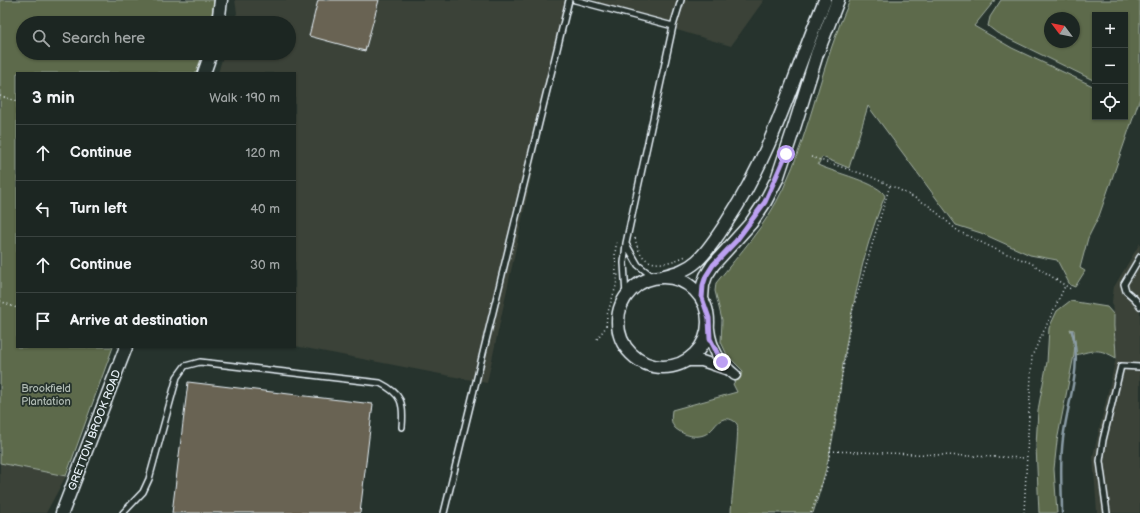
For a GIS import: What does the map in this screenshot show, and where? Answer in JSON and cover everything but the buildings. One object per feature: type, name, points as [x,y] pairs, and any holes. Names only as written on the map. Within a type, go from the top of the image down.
[{"type":"street","points":[[219,16],[221,0]]},
{"type":"street","points":[[709,329],[705,342],[697,353],[687,361],[674,367],[660,368],[647,365],[634,358],[625,347],[619,334],[618,320],[620,308],[626,296],[643,281],[686,269],[696,262],[706,251],[738,205],[755,175],[773,137],[825,0]]},
{"type":"street","points":[[702,298],[703,285],[706,276],[713,265],[751,223],[765,202],[777,179],[817,54],[838,0]]},
{"type":"street","points":[[204,72],[209,60]]},
{"type":"street","points":[[659,277],[679,279],[692,286],[702,298],[708,313],[709,329],[713,348],[732,372],[702,361],[687,361]]},
{"type":"street","name":"GRETTON BROOK ROAD","points":[[62,513],[126,348]]},
{"type":"lane","points":[[444,513],[569,0]]},
{"type":"lane","points":[[575,0],[673,26]]},
{"type":"lane","points":[[626,296],[624,272],[626,243],[673,26],[681,0]]},
{"type":"lane","points":[[626,243],[638,265],[659,277]]},
{"type":"lane","points":[[1140,257],[1124,284],[1126,291],[1140,306]]},
{"type":"lane","points":[[123,513],[134,504],[146,486],[177,377],[185,366],[200,362],[380,383],[393,390],[401,401],[403,414],[402,428]]},
{"type":"lane","points":[[1107,513],[1100,461],[1103,440],[1121,366],[1140,367]]},
{"type":"path","points":[[0,96],[16,101]]},
{"type":"path","points":[[811,157],[869,176],[890,185],[928,205],[958,231],[997,250],[1031,263],[1072,290]]},
{"type":"path","points":[[811,513],[827,470],[852,312],[890,185]]},
{"type":"path","points":[[634,237],[636,246],[644,258],[658,265],[672,262],[687,256]]},
{"type":"path","points":[[596,338],[606,327],[610,300],[616,286],[615,253],[617,240]]},
{"type":"path","points":[[638,265],[644,258]]},
{"type":"path","points":[[616,275],[624,272]]},
{"type":"path","points":[[1024,513],[1032,356],[1066,286]]},
{"type":"path","points":[[0,301],[16,308]]},
{"type":"path","points":[[830,451],[1026,458]]},
{"type":"shaded area","points":[[235,0],[569,0],[487,383],[296,346],[296,72],[218,72],[222,60],[296,60],[296,16],[236,16],[237,13]]},
{"type":"shaded area","points":[[575,0],[764,0],[731,46]]},
{"type":"shaded area","points":[[1140,243],[1140,513],[1097,513],[1093,456],[1116,358],[1112,301],[1114,287]]},
{"type":"shaded area","points":[[0,463],[66,476],[46,513],[0,513]]},
{"type":"green space","name":"Brookfield Plantation","points":[[0,0],[214,0],[212,16],[16,16],[16,60],[201,60],[196,72],[16,72],[16,348],[113,348],[66,476],[0,463]]},
{"type":"green space","points":[[850,0],[995,0],[974,26],[1012,48],[1092,86],[1092,120],[1128,120],[1128,12],[1092,12],[1092,80],[997,33],[988,26],[990,17],[1001,0],[1140,0],[1140,98],[1099,216],[1088,238],[1080,268],[1085,271],[1075,287],[1070,285],[1057,260],[1030,255],[981,233],[956,225],[868,106],[849,168],[822,157],[818,165],[865,182],[881,191],[885,196],[870,237],[854,300],[846,343],[833,438],[813,513],[731,513],[738,428],[737,424],[734,421],[724,419],[707,434],[691,436],[674,427],[671,419],[672,410],[737,392],[733,384],[743,371],[727,355],[721,342],[722,320],[715,291],[716,283],[744,249],[777,202],[793,166],[832,47]]},
{"type":"green space","points":[[1070,301],[1107,307],[1114,315],[1116,358],[1101,351],[1087,352],[1076,355],[1075,342],[1074,355],[1057,441],[1054,469],[1057,513],[1039,513],[1036,446],[1038,410],[1047,362],[1049,328],[1057,311]],"holes":[[[1070,329],[1074,330],[1075,342]]]},
{"type":"waterway","points":[[1062,513],[1061,473],[1063,434],[1075,375],[1076,360],[1072,331]]},
{"type":"route","points":[[722,362],[713,348],[710,339],[709,318],[707,308],[702,298],[703,285],[706,276],[713,265],[751,223],[765,202],[777,179],[786,154]]}]
